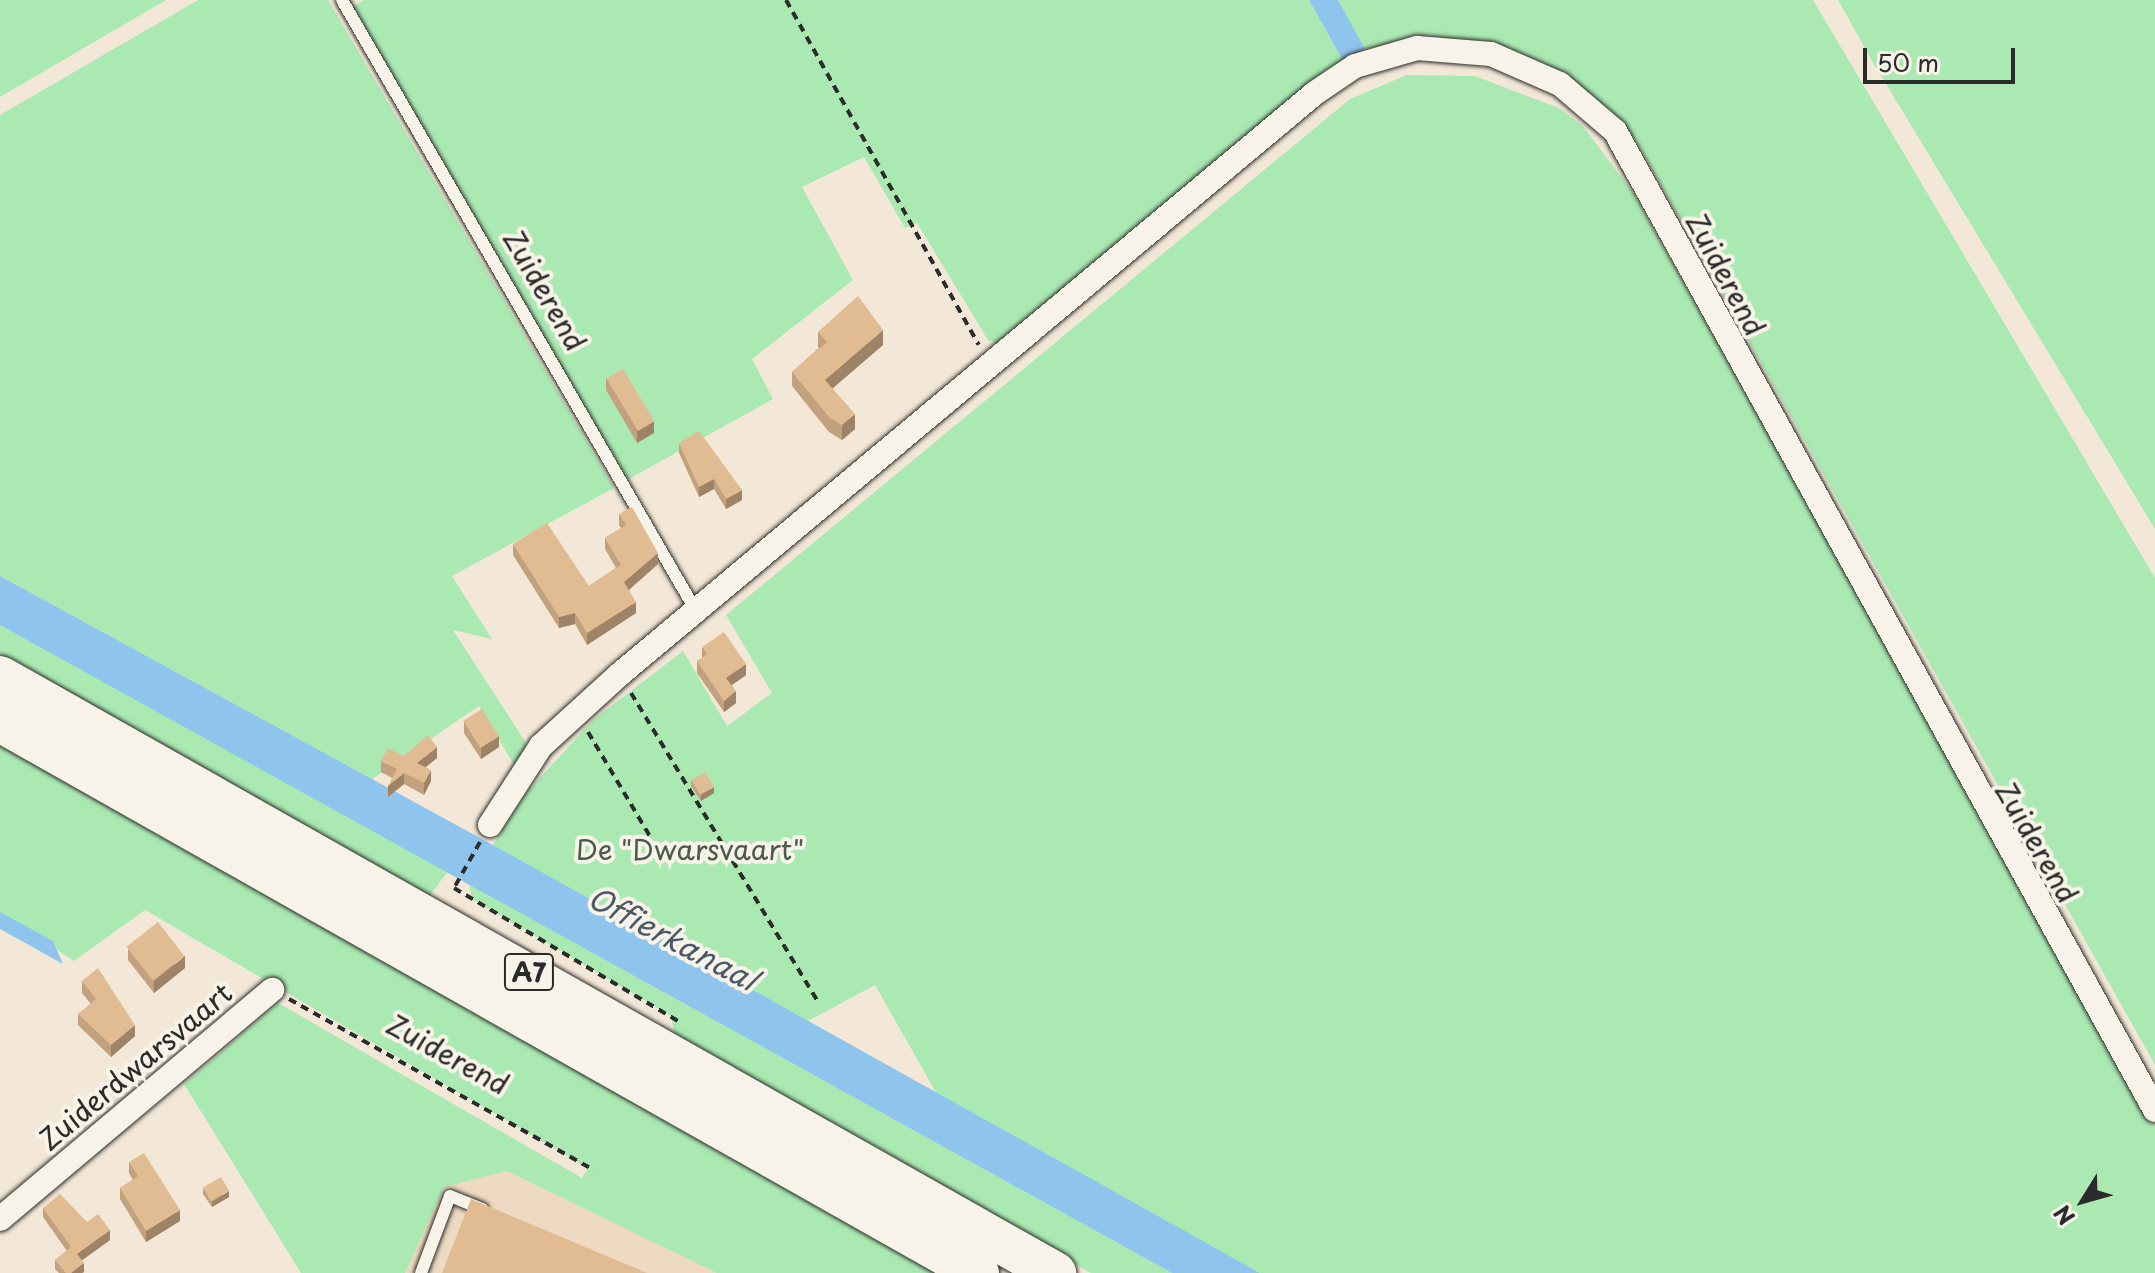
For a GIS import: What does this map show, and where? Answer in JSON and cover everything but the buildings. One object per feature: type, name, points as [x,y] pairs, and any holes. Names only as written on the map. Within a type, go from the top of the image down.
[{"type":"highway","name":"A7","points":[[0,677],[1055,1273]]},
{"type":"highway","name":"A7","points":[[0,721],[978,1273]]},
{"type":"street","name":"Zuiderend","points":[[492,821],[541,746],[620,674],[1355,66],[1417,48],[1463,49],[1560,84],[1615,131],[2155,1110]]},
{"type":"street","name":"Zuiderdwarsvaart","points":[[0,1219],[272,990]]},
{"type":"lane","name":"Zuiderend","points":[[342,0],[696,611]]},
{"type":"lane","points":[[421,1273],[450,1196],[493,1214]]},
{"type":"path","points":[[786,0],[991,368]]},
{"type":"path","points":[[620,674],[818,1002]]},
{"type":"path","points":[[577,713],[652,840]]},
{"type":"path","points":[[492,821],[456,882],[466,898],[681,1023]]},
{"type":"path","name":"Zuiderend","points":[[272,990],[594,1170]]},
{"type":"shaded area","points":[[468,1137],[749,1273],[375,1273]]},
{"type":"green space","points":[[0,0],[166,0],[0,97]]},
{"type":"green space","points":[[198,0],[328,0],[614,488],[452,576],[492,639],[453,630],[530,749],[517,770],[479,706],[372,779],[0,576],[0,115]]},
{"type":"green space","points":[[364,0],[1309,0],[1343,61],[999,344],[988,340],[917,223],[905,228],[864,157],[802,187],[853,280],[752,359],[773,399],[627,480],[351,8]]},
{"type":"green space","points":[[1338,0],[1813,0],[2155,578],[2155,1065],[1636,140],[1575,81],[1496,46],[1428,35],[1365,49]]},
{"type":"green space","points":[[1838,0],[2155,0],[2155,529],[1874,64]]},
{"type":"green space","name":"De \"Dwarsvaart\"","points":[[1407,75],[1475,76],[1559,108],[1582,125],[1634,194],[2155,1125],[2155,1273],[1260,1273],[937,1094],[875,985],[808,1021],[493,845],[526,793],[593,720],[683,651],[727,726],[772,693],[726,615],[1350,99]]},
{"type":"green space","points":[[0,625],[448,871],[429,897],[0,654]]},
{"type":"green space","points":[[0,739],[936,1273],[717,1273],[507,1171],[444,1187],[405,1273],[301,1273],[184,1084],[278,1003],[582,1178],[588,1168],[145,910],[74,961],[0,912]]},
{"type":"green space","points":[[469,883],[1172,1273],[1091,1273],[675,1038],[671,1016],[472,899]]},
{"type":"water","points":[[1309,0],[1338,0],[1365,49],[1343,61]]},
{"type":"water","points":[[0,576],[493,845],[1260,1273],[1172,1273],[609,962],[0,625]]},
{"type":"water","points":[[0,912],[53,941],[63,964],[0,929]]},
{"type":"water label","name":"Offierkanaal","points":[[673,938]]}]
